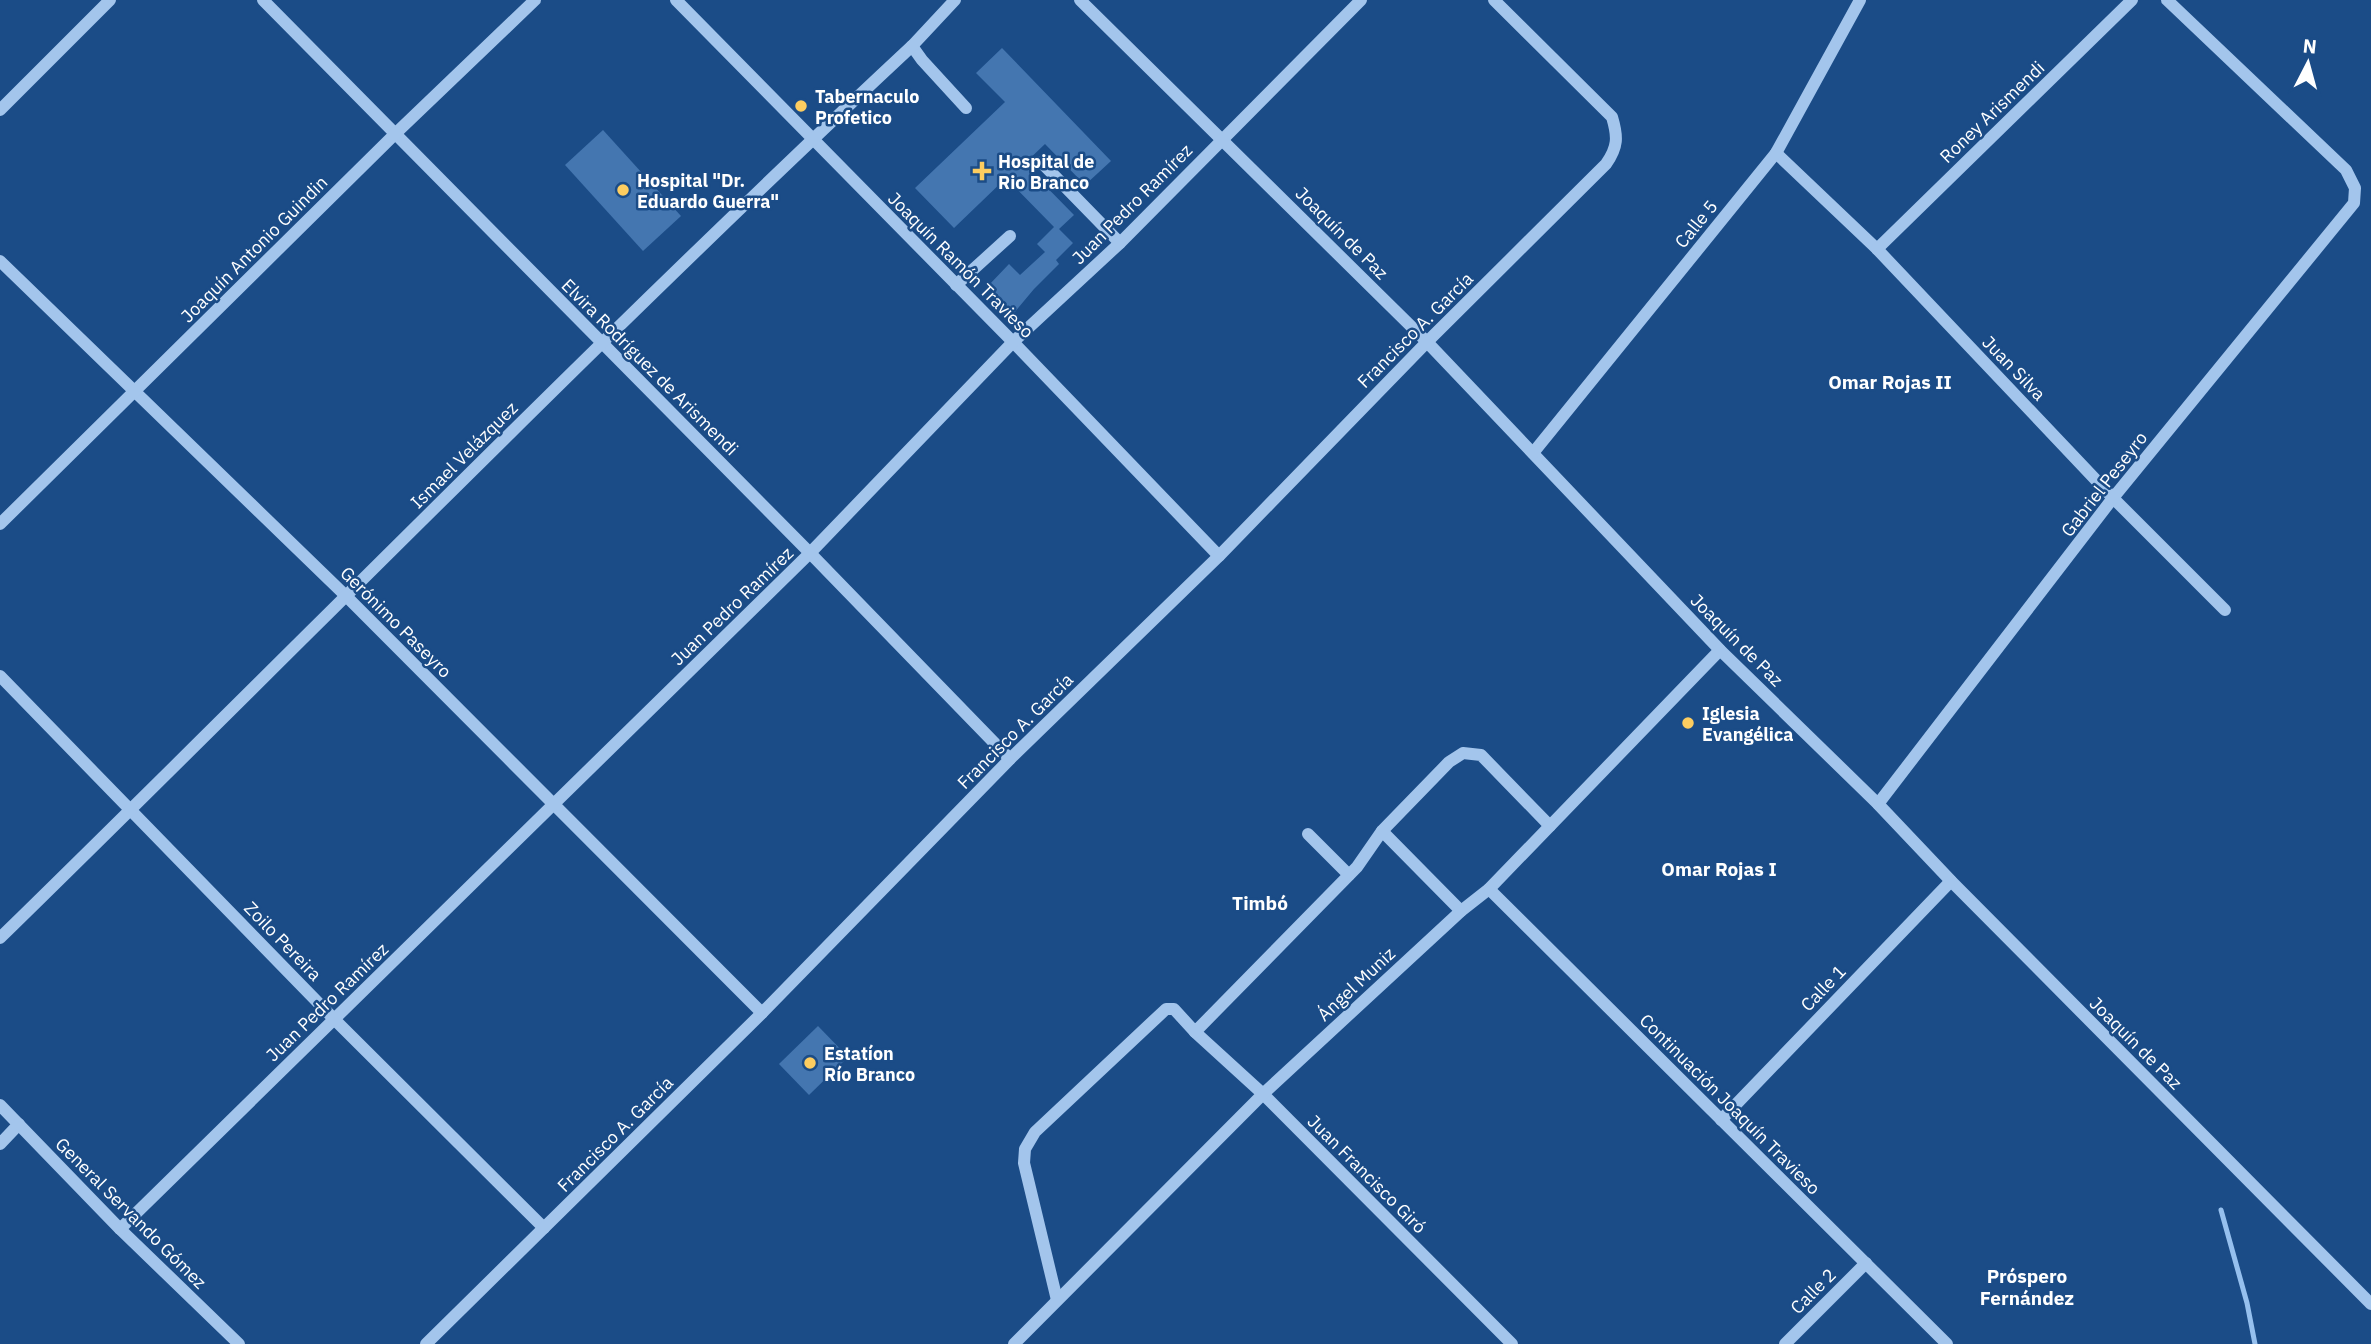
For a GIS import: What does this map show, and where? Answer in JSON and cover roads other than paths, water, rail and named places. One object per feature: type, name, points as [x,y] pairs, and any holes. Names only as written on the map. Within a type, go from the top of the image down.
[{"type":"street","points":[[0,110],[110,0]]},
{"type":"street","name":"Elvira Rodríguez de Arismendi","points":[[263,0],[1010,759]]},
{"type":"street","name":"Joaquín Antonio Guindin","points":[[0,524],[395,134],[535,0]]},
{"type":"street","name":"Joaquín Ramón Travieso","points":[[676,0],[1013,342],[1219,556]]},
{"type":"street","name":"Ismael Velázquez","points":[[0,938],[601,343],[912,46],[955,0]]},
{"type":"street","name":"Joaquín de Paz","points":[[1080,0],[1427,342],[1720,650],[1878,804],[2371,1304]]},
{"type":"street","name":"Juan Pedro Ramírez","points":[[120,1229],[810,554],[1013,342],[1120,243],[1362,0]]},
{"type":"street","name":"Francisco A. García","points":[[426,1344],[762,1013],[1010,759],[1219,556],[1427,342],[1606,164],[1614,153],[1618,137],[1612,117],[1494,0]]},
{"type":"street","name":"Calle 5","points":[[1533,453],[1776,153],[1860,0]]},
{"type":"street","name":"Roney Arismendi","points":[[1877,249],[2132,0]]},
{"type":"street","name":"Gabriel Peseyro","points":[[1878,804],[2113,498],[2354,203],[2355,188],[2346,170],[2167,0]]},
{"type":"street","points":[[912,46],[966,108]]},
{"type":"street","name":"Juan Silva","points":[[1776,153],[1877,249],[2113,498],[2225,610]]},
{"type":"street","points":[[1041,162],[1120,243]]},
{"type":"street","points":[[956,285],[1010,236]]},
{"type":"street","name":"Gerónimo Paseyro","points":[[0,261],[347,597],[762,1013]]},
{"type":"street","name":"Ángel Muniz","points":[[1014,1344],[1263,1094],[1461,911],[1489,889],[1720,650]]},
{"type":"street","name":"Zoilo Pereira","points":[[0,676],[334,1019],[544,1228]]},
{"type":"street","points":[[1195,1032],[1349,875],[1382,831],[1449,762],[1463,753],[1481,755],[1550,826]]},
{"type":"street","points":[[1382,831],[1461,911]]},
{"type":"street","points":[[1308,834],[1349,875]]},
{"type":"street","name":"Calle 1","points":[[1721,1120],[1951,881]]},
{"type":"street","name":"Continuación Joaquín Travieso","points":[[1489,889],[1947,1344]]},
{"type":"street","name":"Juan Francisco Giró","points":[[1057,1300],[1024,1163],[1025,1149],[1035,1132],[1166,1009],[1174,1009],[1195,1032],[1263,1094],[1512,1344]]},
{"type":"street","name":"General Servando Gómez","points":[[0,1105],[120,1229],[239,1344]]},
{"type":"street","points":[[0,1144],[19,1124]]},
{"type":"street","name":"Calle 2","points":[[1784,1344],[1866,1263]]},
{"type":"waterway","points":[[2221,1210],[2247,1303],[2255,1344]]},
{"type":"place","name":"Tabernaculo Profetico","points":[[801,106]]},
{"type":"place","name":"Hospital de Rio Branco","points":[[982,171]]},
{"type":"place","name":"Hospital \"Dr. Eduardo Guerra\"","points":[[623,190]]},
{"type":"place","name":"Iglesia Evangélica","points":[[1688,723]]},
{"type":"place","name":"Estatíon Río Branco","points":[[810,1063]]},
{"type":"district","name":"Omar Rojas II","points":[[1890,382]]},
{"type":"district","name":"Omar Rojas I","points":[[1719,869]]},
{"type":"district","name":"Timbó","points":[[1260,903]]},
{"type":"district","name":"Próspero Fernández","points":[[2027,1287]]}]
